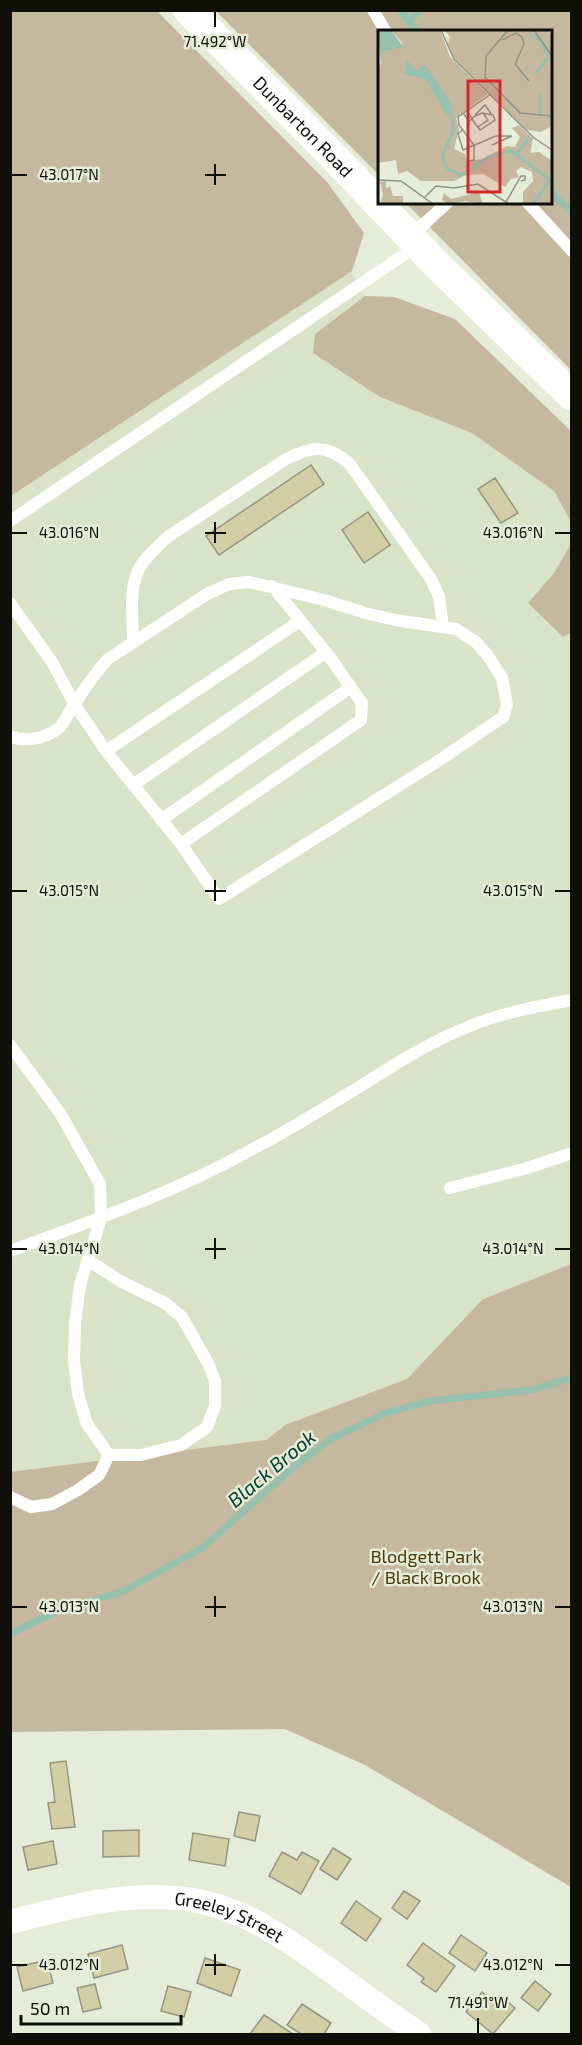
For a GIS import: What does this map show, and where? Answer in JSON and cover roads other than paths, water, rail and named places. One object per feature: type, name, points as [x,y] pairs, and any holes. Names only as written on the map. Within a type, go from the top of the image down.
[{"type":"street","name":"Dunbarton Road","points":[[188,10],[378,203]]},
{"type":"street","name":"Dunbarton Road","points":[[379,204],[572,396]]},
{"type":"street","name":"Greeley Street","points":[[10,1922],[117,1899],[176,1898],[204,1902],[257,1922],[282,1936],[419,2034]]},
{"type":"lane","points":[[373,10],[385,30]]},
{"type":"lane","points":[[10,521],[415,241],[446,204]]},
{"type":"lane","points":[[529,204],[572,251]]},
{"type":"lane","points":[[133,641],[134,584],[140,567],[154,549],[169,536],[286,459],[304,450],[318,448],[337,453],[349,463],[431,579],[439,597],[443,626]]},
{"type":"lane","points":[[10,603],[52,662],[75,705],[106,751],[181,844],[219,899],[435,763],[503,717],[507,705],[502,678],[488,656],[470,638],[456,629],[395,620],[272,586],[249,582],[229,584],[207,594],[108,659],[98,670],[75,705],[60,727],[41,738],[18,740],[10,736]]},
{"type":"lane","points":[[181,844],[361,720],[362,703],[326,652],[272,586]]},
{"type":"lane","points":[[106,751],[300,621]]},
{"type":"lane","points":[[133,785],[326,652]]},
{"type":"lane","points":[[160,819],[351,687]]},
{"type":"lane","points":[[10,1251],[101,1218],[204,1175],[252,1150],[442,1038],[477,1023],[572,1000]]},
{"type":"lane","points":[[10,1045],[60,1113],[100,1184],[101,1218],[80,1285],[75,1323],[74,1360],[76,1383],[87,1424],[108,1455]]},
{"type":"lane","points":[[450,1188],[527,1168],[572,1153]]},
{"type":"lane","points":[[87,1260],[120,1281],[165,1303],[182,1317],[209,1365],[215,1381],[215,1406],[207,1427],[180,1445],[141,1455],[108,1455]]},
{"type":"lane","points":[[10,1497],[31,1507],[51,1504],[78,1490],[99,1475],[108,1455]]},
{"type":"waterway","points":[[400,10],[415,30]]},
{"type":"waterway","points":[[409,21],[420,10]]},
{"type":"waterway","points":[[552,193],[572,213]]},
{"type":"waterway","name":"Black Brook","points":[[10,1634],[57,1611],[124,1591],[202,1548],[296,1465],[332,1438],[386,1413],[430,1401],[531,1390],[572,1378]]},
{"type":"park label","name":"Blodgett Park / Black Brook","points":[[426,1566]]}]
